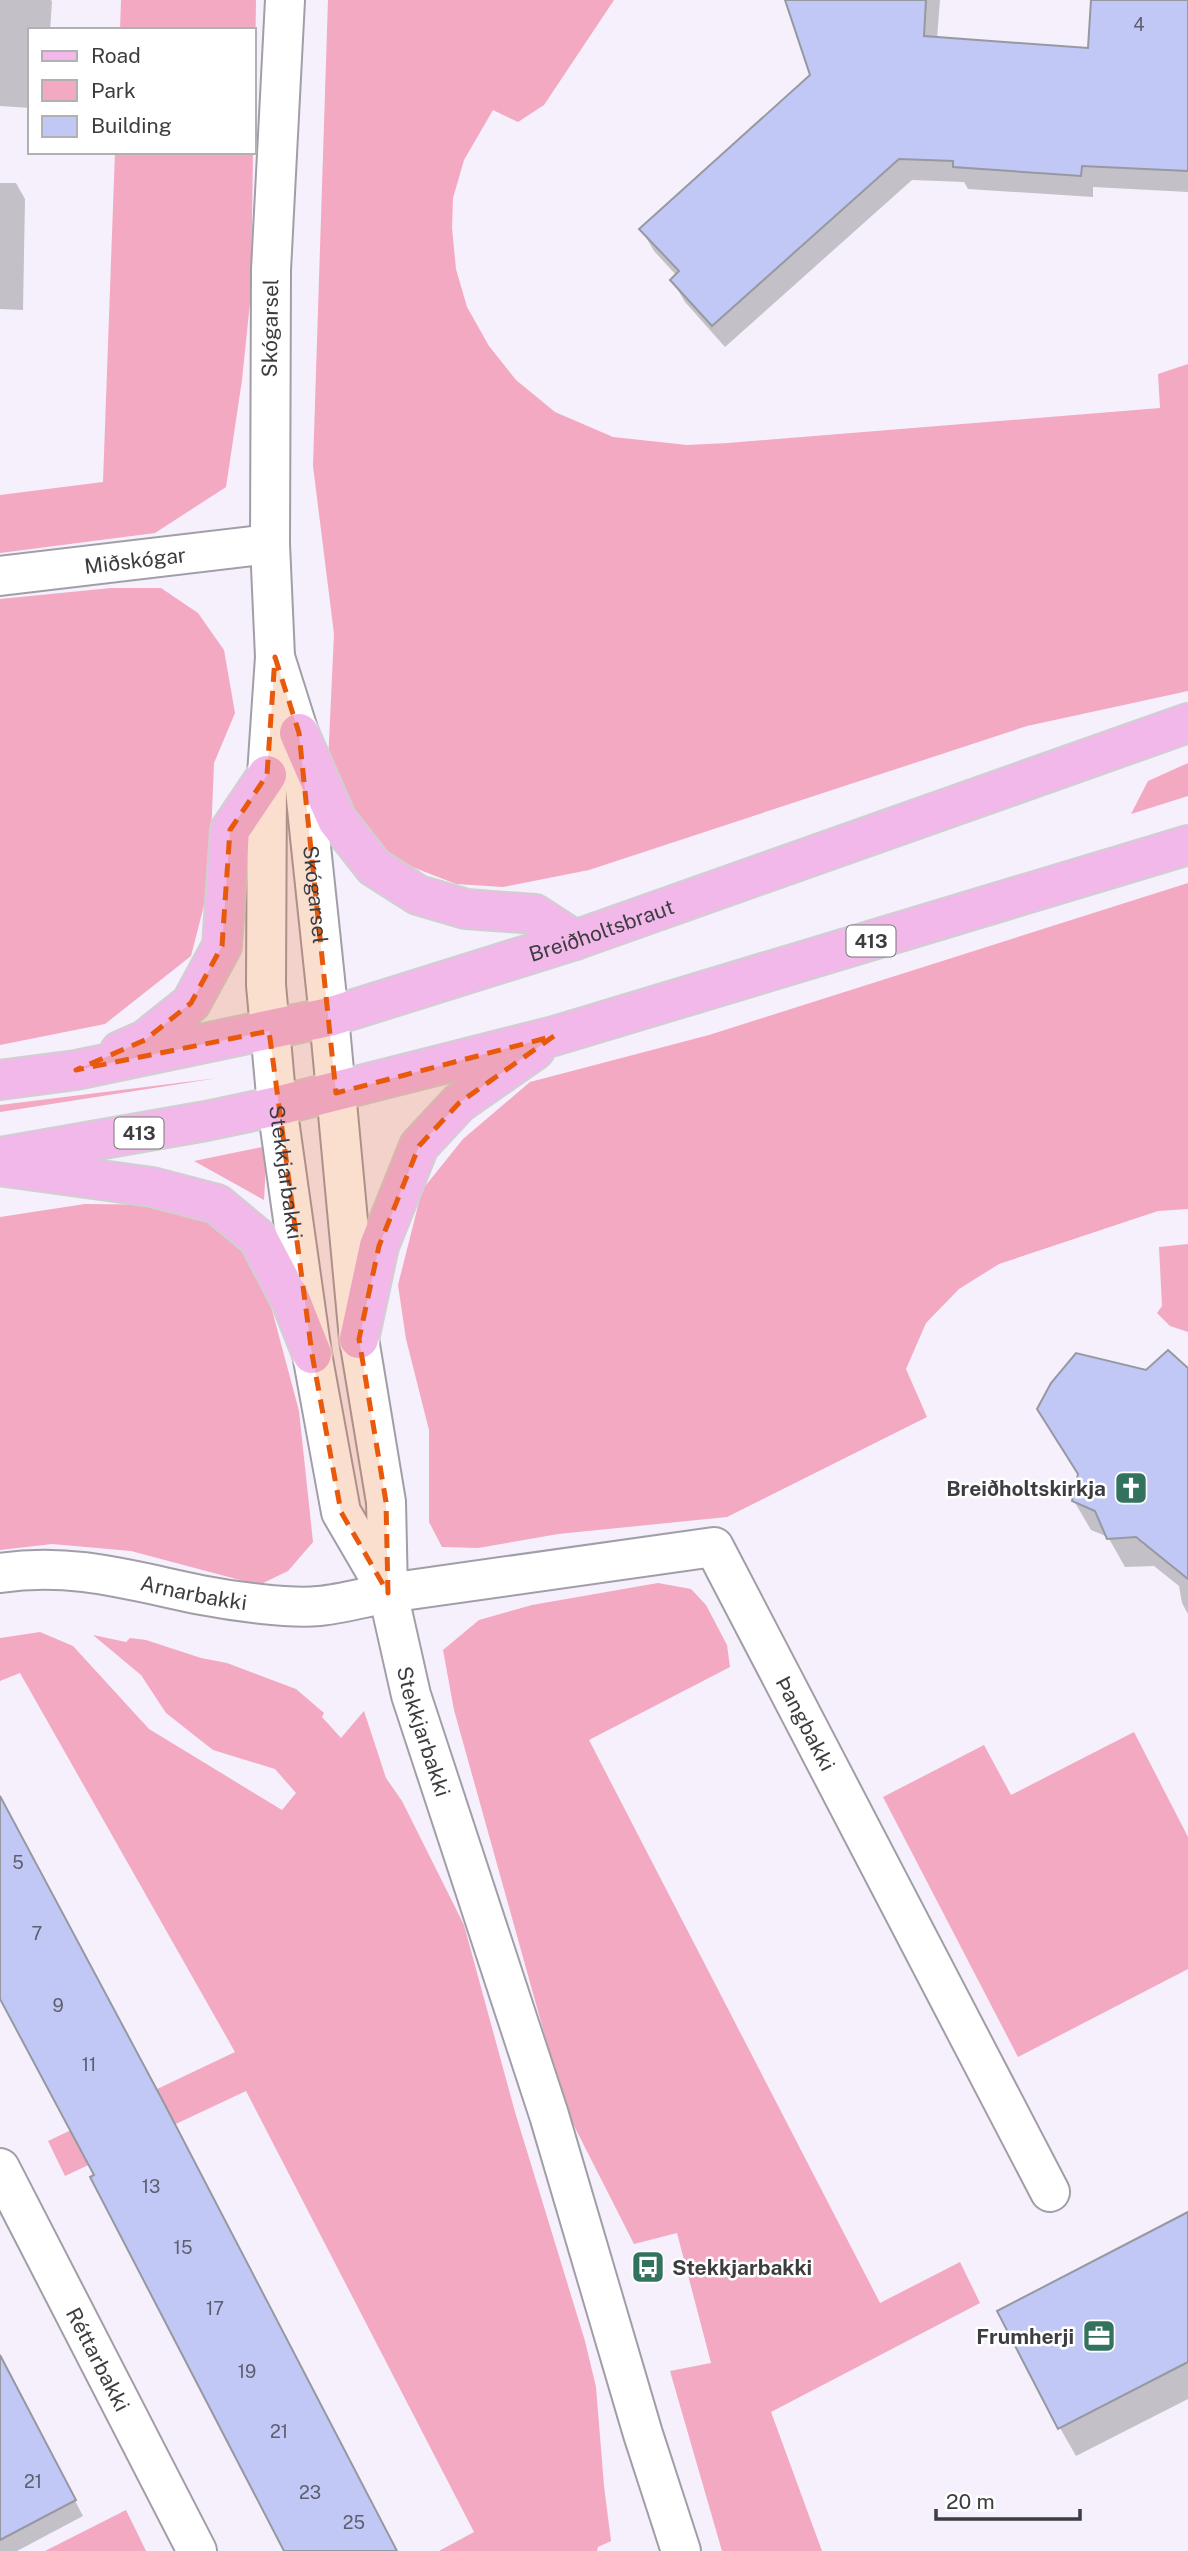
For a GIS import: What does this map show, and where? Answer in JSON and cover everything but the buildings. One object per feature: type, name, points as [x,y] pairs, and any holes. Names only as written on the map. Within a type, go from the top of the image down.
[{"type":"main road","name":"Breiðholtsbraut","points":[[0,1080],[76,1070],[329,1017],[575,940],[1188,723]]},
{"type":"main road","points":[[299,733],[337,820],[374,867],[418,895],[466,909],[535,914],[575,940]]},
{"type":"main road","points":[[76,1070],[145,1040],[191,1003],[222,946],[230,830],[267,775]]},
{"type":"main road","name":"413","points":[[0,1157],[277,1106],[554,1036],[1188,845]]},
{"type":"main road","points":[[359,1339],[379,1246],[419,1146],[459,1103],[554,1036]]},
{"type":"main road","points":[[0,1166],[152,1187],[217,1204],[258,1238],[291,1301],[312,1354]]},
{"type":"street","name":"Skógarsel","points":[[269,1031],[266,985],[267,775],[275,657],[270,544],[271,270],[285,0]]},
{"type":"street","name":"Miðskógar","points":[[0,576],[270,544]]},
{"type":"street","name":"Skógarsel","points":[[275,657],[299,733],[336,1093]]},
{"type":"street","name":"Stekkjarbakki","points":[[269,1031],[312,1354],[341,1513],[388,1592]]},
{"type":"street","name":"Stekkjarbakki","points":[[336,1093],[359,1339],[386,1502],[388,1592],[411,1695],[549,2115],[643,2434],[681,2551]]},
{"type":"street","name":"Þangbakki","points":[[388,1592],[715,1546],[1051,2192]]},
{"type":"street","name":"Arnarbakki","points":[[0,1573],[25,1569],[61,1569],[130,1578],[201,1595],[318,1606],[388,1592]]},
{"type":"street","name":"Réttarbakki","points":[[0,2168],[197,2551]]},
{"type":"highlighted area","points":[[275,657],[299,733],[336,1093],[554,1036],[459,1103],[419,1146],[379,1246],[359,1339],[386,1502],[388,1593],[341,1512],[312,1354],[269,1031],[76,1070],[145,1040],[191,1003],[222,946],[230,830],[267,775]]},
{"type":"green space","points":[[121,0],[256,0],[256,28],[120,28]]},
{"type":"green space","points":[[328,0],[614,0],[544,105],[518,122],[493,110],[464,160],[453,198],[452,228],[456,269],[467,307],[489,346],[516,380],[555,412],[613,437],[687,445],[728,443],[1160,408],[1158,374],[1188,364],[1188,691],[1027,726],[589,870],[503,887],[456,884],[397,861],[356,827],[328,763],[334,634],[313,466]]},
{"type":"green space","points":[[115,154],[253,154],[251,293],[242,380],[226,487],[155,533],[0,553],[0,495],[103,482]]},
{"type":"green space","points":[[111,588],[161,588],[198,613],[224,650],[235,713],[214,763],[209,886],[191,956],[105,1024],[0,1045],[0,599]]},
{"type":"green space","points":[[1188,763],[1188,796],[1131,814],[1148,781]]},
{"type":"green space","points":[[1188,883],[1188,1209],[1158,1211],[999,1264],[959,1289],[926,1323],[906,1369],[927,1417],[727,1517],[558,1534],[478,1548],[442,1547],[429,1522],[429,1430],[406,1339],[398,1285],[422,1190],[463,1139],[530,1082],[709,1035]]},
{"type":"green space","points":[[218,1078],[0,1112],[0,1105]]},
{"type":"green space","points":[[267,1146],[264,1200],[194,1161]]},
{"type":"green space","points":[[85,1204],[175,1205],[213,1221],[245,1253],[268,1295],[299,1411],[313,1542],[288,1571],[259,1585],[131,1551],[52,1544],[0,1550],[0,1217]]},
{"type":"green space","points":[[1188,1244],[1188,1332],[1170,1326],[1157,1313],[1162,1306],[1159,1247]]},
{"type":"green space","points":[[658,1583],[691,1589],[706,1605],[727,1645],[730,1667],[589,1740],[880,2303],[960,2262],[980,2303],[771,2412],[822,2551],[722,2551],[670,2371],[711,2363],[677,2233],[634,2244],[565,2108],[454,1710],[443,1650],[479,1620],[532,1605]]},
{"type":"green space","points":[[40,1632],[73,1646],[149,1729],[282,1810],[296,1793],[275,1769],[213,1750],[166,1713],[141,1675],[93,1635],[126,1642],[130,1638],[146,1640],[201,1658],[227,1663],[296,1689],[324,1713],[322,1717],[341,1738],[364,1711],[386,1778],[402,1801],[464,1925],[515,2112],[585,2341],[596,2387],[611,2541],[598,2547],[597,2551],[439,2551],[474,2532],[246,2091],[65,2176],[48,2141],[235,2052],[20,1673],[0,1681],[0,1638]]},
{"type":"green space","points":[[1134,1732],[1188,1837],[1188,1969],[1018,2057],[883,1797],[984,1745],[1011,1795]]},
{"type":"green space","points":[[126,2510],[146,2551],[45,2551]]},
{"type":"place","name":"Breiðholtskirkja","points":[[1131,1488]]},
{"type":"place","name":"Stekkjarbakki","points":[[648,2267]]},
{"type":"place","name":"Frumherji","points":[[1099,2336]]}]
